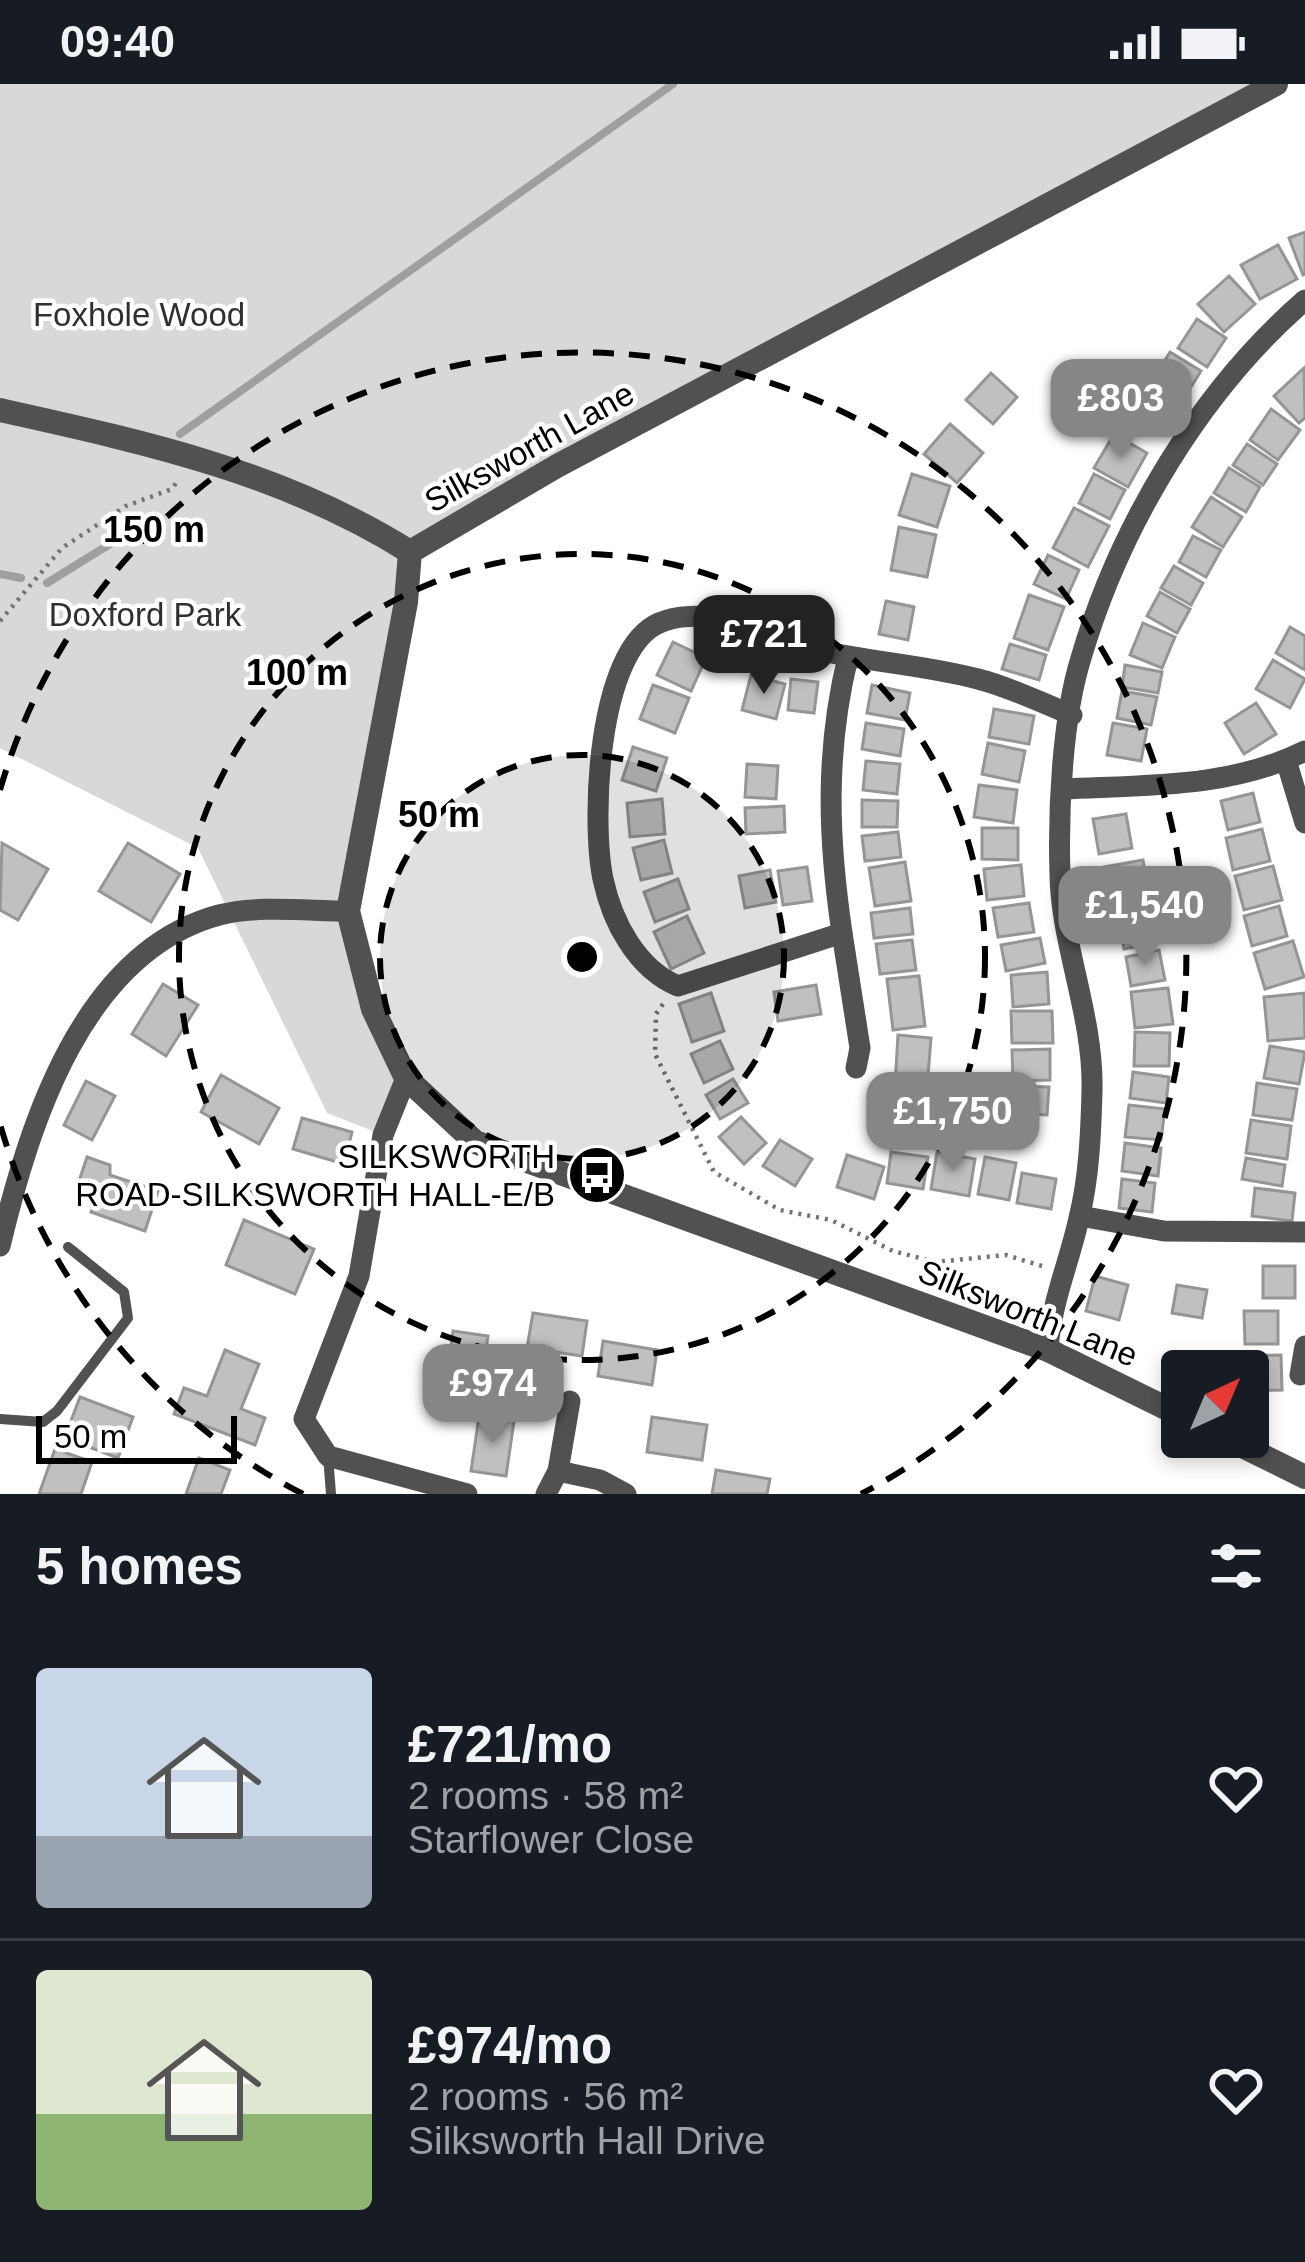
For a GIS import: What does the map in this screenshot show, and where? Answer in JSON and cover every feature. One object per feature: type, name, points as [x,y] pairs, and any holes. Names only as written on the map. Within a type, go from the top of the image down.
[{"type":"street","name":"Silksworth Lane","points":[[1161,1406],[1048,1350],[475,1142],[406,1078],[374,1009],[348,910],[406,602],[410,552],[556,466],[1276,84]]},
{"type":"street","points":[[1048,1350],[1051,1308],[1080,1216],[1092,1088],[1082,987],[1060,880],[1064,789],[1080,660],[1130,538],[1216,396],[1253,345],[1305,299]]},
{"type":"street","points":[[0,410],[198,455],[346,512],[410,552]]},
{"type":"street","points":[[842,933],[679,986],[655,976],[623,935],[603,878],[603,747],[614,682],[631,647],[652,626],[675,617],[722,619],[848,657],[979,679],[1072,715]]},
{"type":"street","points":[[848,657],[835,721],[829,805],[860,1048],[856,1068]]},
{"type":"street","points":[[1064,789],[1180,782],[1267,770],[1295,756],[1305,823]]},
{"type":"street","points":[[0,1246],[20,1162],[50,1090],[123,974],[176,934],[215,916],[348,910]]},
{"type":"street","points":[[406,1078],[383,1135],[359,1276],[304,1419],[328,1456],[436,1490],[467,1494]]},
{"type":"street","points":[[1080,1216],[1164,1231],[1305,1232]]},
{"type":"street","points":[[1300,1375],[1305,1346]]},
{"type":"street","points":[[546,1494],[558,1471],[569,1402]]},
{"type":"street","points":[[1265,1458],[1305,1478]]},
{"type":"street","points":[[558,1471],[600,1480],[626,1494]]},
{"type":"lane","points":[[0,1419],[43,1422],[57,1411],[128,1318],[124,1292],[68,1247]]},
{"type":"lane","points":[[328,1456],[331,1494]]},
{"type":"path","points":[[0,621],[62,548],[126,506],[172,489],[198,455]]},
{"type":"path","points":[[679,986],[656,1014],[655,1054],[714,1172],[780,1210],[831,1220],[893,1251],[935,1262],[1006,1255],[1063,1271]]},
{"type":"green space","points":[[0,84],[1276,84],[410,552],[348,911],[406,1078],[383,1135],[327,1113],[198,848],[0,748]]},
{"type":"building","points":[[1305,232],[1305,274],[1303,275],[1289,238]]},
{"type":"building","points":[[1278,245],[1297,279],[1260,299],[1241,265]]},
{"type":"building","points":[[1229,276],[1255,304],[1224,332],[1198,304]]},
{"type":"building","points":[[1197,319],[1226,338],[1207,367],[1178,348]]},
{"type":"building","points":[[1170,352],[1201,371],[1186,395],[1155,376]]},
{"type":"building","points":[[1304,368],[1305,418],[1299,423],[1274,396]]},
{"type":"building","points":[[991,373],[1017,397],[993,424],[966,400]]},
{"type":"building","points":[[1150,380],[1183,402],[1165,431],[1131,410]]},
{"type":"building","points":[[1271,409],[1300,430],[1278,460],[1250,440]]},
{"type":"building","points":[[950,424],[983,453],[957,483],[924,454]]},
{"type":"building","points":[[1114,434],[1147,453],[1128,487],[1094,468]]},
{"type":"building","points":[[1247,444],[1277,464],[1263,485],[1233,465]]},
{"type":"building","points":[[1229,468],[1260,487],[1246,512],[1214,493]]},
{"type":"building","points":[[912,474],[950,486],[937,527],[899,515]]},
{"type":"building","points":[[1094,474],[1125,490],[1110,519],[1079,503]]},
{"type":"building","points":[[1211,497],[1242,517],[1223,547],[1192,527]]},
{"type":"building","points":[[1074,508],[1109,526],[1088,567],[1053,548]]},
{"type":"building","points":[[899,527],[936,535],[927,577],[891,570]]},
{"type":"building","points":[[1193,536],[1221,550],[1206,577],[1179,562]]},
{"type":"building","points":[[1048,555],[1079,570],[1066,599],[1034,584]]},
{"type":"building","points":[[1174,566],[1203,583],[1191,605],[1161,588]]},
{"type":"building","points":[[1160,592],[1190,609],[1177,633],[1147,616]]},
{"type":"building","points":[[1029,595],[1064,607],[1048,650],[1014,638]]},
{"type":"building","points":[[886,601],[914,607],[908,640],[879,634]]},
{"type":"building","points":[[1143,623],[1175,637],[1162,668],[1130,655]]},
{"type":"building","points":[[1290,627],[1305,636],[1305,670],[1276,653]]},
{"type":"building","points":[[673,642],[706,658],[691,691],[657,675]]},
{"type":"building","points":[[1010,644],[1046,655],[1039,680],[1002,669]]},
{"type":"building","points":[[1273,660],[1305,679],[1290,708],[1256,689]]},
{"type":"building","points":[[1125,665],[1162,672],[1158,693],[1122,687]]},
{"type":"building","points":[[751,675],[785,684],[776,719],[742,710]]},
{"type":"building","points":[[791,679],[818,682],[814,713],[788,710]]},
{"type":"building","points":[[653,685],[689,698],[675,733],[640,719]]},
{"type":"building","points":[[872,685],[910,693],[905,720],[867,713]]},
{"type":"building","points":[[1122,691],[1157,697],[1151,725],[1117,718]]},
{"type":"building","points":[[1256,703],[1276,734],[1244,754],[1225,723]]},
{"type":"building","points":[[994,709],[1034,716],[1029,744],[989,737]]},
{"type":"building","points":[[866,723],[904,729],[900,756],[862,749]]},
{"type":"building","points":[[1113,723],[1147,729],[1141,761],[1107,755]]},
{"type":"building","points":[[988,743],[1025,751],[1019,782],[982,774]]},
{"type":"building","points":[[633,747],[667,758],[656,791],[622,780]]},
{"type":"building","points":[[866,761],[900,764],[897,794],[863,790]]},
{"type":"building","points":[[747,764],[778,766],[776,799],[745,797]]},
{"type":"building","points":[[979,785],[1017,790],[1013,823],[974,817]]},
{"type":"building","points":[[1253,793],[1260,822],[1228,830],[1221,801]]},
{"type":"building","points":[[662,799],[665,834],[630,837],[627,803]]},
{"type":"building","points":[[862,800],[898,801],[897,827],[862,827]]},
{"type":"building","points":[[784,806],[785,832],[746,834],[745,808]]},
{"type":"building","points":[[1126,814],[1132,848],[1099,854],[1093,819]]},
{"type":"building","points":[[982,828],[1018,828],[1018,860],[982,859]]},
{"type":"building","points":[[1262,829],[1270,861],[1233,870],[1226,838]]},
{"type":"building","points":[[898,832],[901,857],[865,861],[862,836]]},
{"type":"building","points":[[664,840],[672,873],[641,880],[633,848]]},
{"type":"building","points":[[2,843],[48,869],[18,920],[0,910]]},
{"type":"building","points":[[128,843],[180,874],[151,922],[99,891]]},
{"type":"building","points":[[1143,860],[1147,885],[1109,892],[1104,867]]},
{"type":"building","points":[[905,862],[911,901],[875,906],[869,868]]},
{"type":"building","points":[[1021,865],[1024,896],[987,900],[984,869]]},
{"type":"building","points":[[1273,866],[1282,900],[1244,910],[1235,876]]},
{"type":"building","points":[[807,867],[812,901],[783,905],[778,871]]},
{"type":"building","points":[[770,870],[776,902],[745,908],[739,876]]},
{"type":"building","points":[[678,879],[689,909],[655,922],[644,892]]},
{"type":"building","points":[[1148,892],[1157,943],[1124,949],[1114,898]]},
{"type":"building","points":[[1029,903],[1034,932],[998,937],[993,908]]},
{"type":"building","points":[[1279,906],[1287,936],[1252,946],[1244,916]]},
{"type":"building","points":[[910,908],[913,934],[874,938],[871,913]]},
{"type":"building","points":[[687,916],[704,953],[671,969],[654,932]]},
{"type":"building","points":[[1040,938],[1045,963],[1006,971],[1001,945]]},
{"type":"building","points":[[912,940],[916,970],[880,974],[876,944]]},
{"type":"building","points":[[1293,941],[1304,977],[1265,989],[1254,953]]},
{"type":"building","points":[[1159,950],[1165,980],[1131,986],[1126,957]]},
{"type":"building","points":[[1047,972],[1049,1004],[1013,1007],[1011,975]]},
{"type":"building","points":[[919,976],[925,1026],[893,1030],[887,979]]},
{"type":"building","points":[[163,984],[198,1005],[166,1056],[132,1034]]},
{"type":"building","points":[[816,985],[821,1014],[778,1021],[774,992]]},
{"type":"building","points":[[1168,988],[1173,1024],[1135,1028],[1131,992]]},
{"type":"building","points":[[711,993],[724,1031],[692,1042],[679,1004]]},
{"type":"building","points":[[1304,993],[1305,1038],[1268,1041],[1264,997]]},
{"type":"building","points":[[1011,1011],[1052,1011],[1053,1043],[1012,1043]]},
{"type":"building","points":[[1135,1032],[1170,1033],[1169,1066],[1134,1066]]},
{"type":"building","points":[[898,1035],[931,1038],[927,1088],[895,1085]]},
{"type":"building","points":[[720,1041],[733,1069],[704,1083],[691,1054]]},
{"type":"building","points":[[1270,1046],[1305,1052],[1299,1084],[1264,1078]]},
{"type":"building","points":[[1050,1049],[1050,1080],[1013,1081],[1012,1050]]},
{"type":"building","points":[[1133,1072],[1169,1077],[1166,1103],[1130,1098]]},
{"type":"building","points":[[221,1075],[279,1108],[259,1144],[201,1112]]},
{"type":"building","points":[[733,1079],[748,1103],[720,1119],[706,1095]]},
{"type":"building","points":[[86,1081],[115,1096],[92,1140],[64,1125]]},
{"type":"building","points":[[1257,1083],[1297,1089],[1292,1120],[1253,1115]]},
{"type":"building","points":[[1007,1086],[1049,1087],[1047,1115],[1006,1113]]},
{"type":"building","points":[[1129,1105],[1165,1109],[1161,1140],[1125,1137]]},
{"type":"building","points":[[741,1117],[766,1143],[744,1164],[719,1137]]},
{"type":"building","points":[[302,1118],[352,1132],[344,1164],[293,1149]]},
{"type":"building","points":[[1251,1120],[1291,1126],[1287,1159],[1246,1153]]},
{"type":"building","points":[[780,1140],[812,1159],[795,1186],[763,1166]]},
{"type":"building","points":[[1125,1143],[1161,1148],[1158,1176],[1122,1171]]},
{"type":"building","points":[[891,1152],[928,1157],[923,1189],[887,1183]]},
{"type":"building","points":[[937,1152],[975,1159],[969,1196],[931,1189]]},
{"type":"building","points":[[847,1155],[884,1167],[874,1199],[837,1187]]},
{"type":"building","points":[[87,1157],[110,1165],[110,1175],[158,1191],[145,1231],[91,1212],[98,1194],[77,1187]]},
{"type":"building","points":[[985,1157],[1016,1163],[1009,1200],[978,1194]]},
{"type":"building","points":[[1246,1158],[1285,1165],[1282,1186],[1242,1179]]},
{"type":"building","points":[[1022,1173],[1056,1179],[1051,1209],[1017,1203]]},
{"type":"building","points":[[1122,1179],[1155,1183],[1152,1212],[1119,1208]]},
{"type":"building","points":[[1255,1188],[1295,1193],[1292,1221],[1252,1216]]},
{"type":"building","points":[[244,1220],[314,1249],[295,1294],[226,1265]]},
{"type":"building","points":[[1263,1266],[1295,1266],[1295,1298],[1263,1298]]},
{"type":"building","points":[[1095,1276],[1128,1285],[1119,1320],[1086,1311]]},
{"type":"building","points":[[1177,1285],[1207,1290],[1202,1318],[1172,1313]]},
{"type":"building","points":[[1244,1311],[1278,1311],[1278,1344],[1245,1344]]},
{"type":"building","points":[[533,1313],[587,1321],[582,1356],[527,1348]]},
{"type":"building","points":[[453,1331],[488,1336],[480,1391],[446,1386]]},
{"type":"building","points":[[603,1341],[657,1350],[652,1385],[598,1376]]},
{"type":"building","points":[[225,1350],[259,1364],[241,1409],[265,1418],[255,1445],[174,1414],[184,1388],[207,1396]]},
{"type":"building","points":[[1269,1355],[1281,1355],[1282,1390],[1269,1390]]},
{"type":"building","points":[[80,1397],[133,1417],[118,1458],[86,1446],[86,1433],[69,1426]]},
{"type":"building","points":[[479,1417],[514,1421],[506,1476],[471,1471]]},
{"type":"building","points":[[652,1417],[707,1425],[702,1460],[647,1452]]},
{"type":"building","points":[[55,1449],[92,1462],[81,1494],[39,1494]]},
{"type":"building","points":[[199,1458],[230,1470],[221,1494],[186,1494]]},
{"type":"building","points":[[716,1470],[770,1479],[767,1494],[712,1494]]},
{"type":"waterway","points":[[180,434],[673,84]]},
{"type":"waterway","points":[[47,583],[131,531]]},
{"type":"waterway","points":[[0,574],[21,578]]},
{"type":"place","name":"SILKSWORTH ROAD-SILKSWORTH HALL-E/B","points":[[597,1175]]},
{"type":"park label","name":"Foxhole Wood","points":[[139,314]]},
{"type":"park label","name":"Doxford Park","points":[[145,614]]}]
